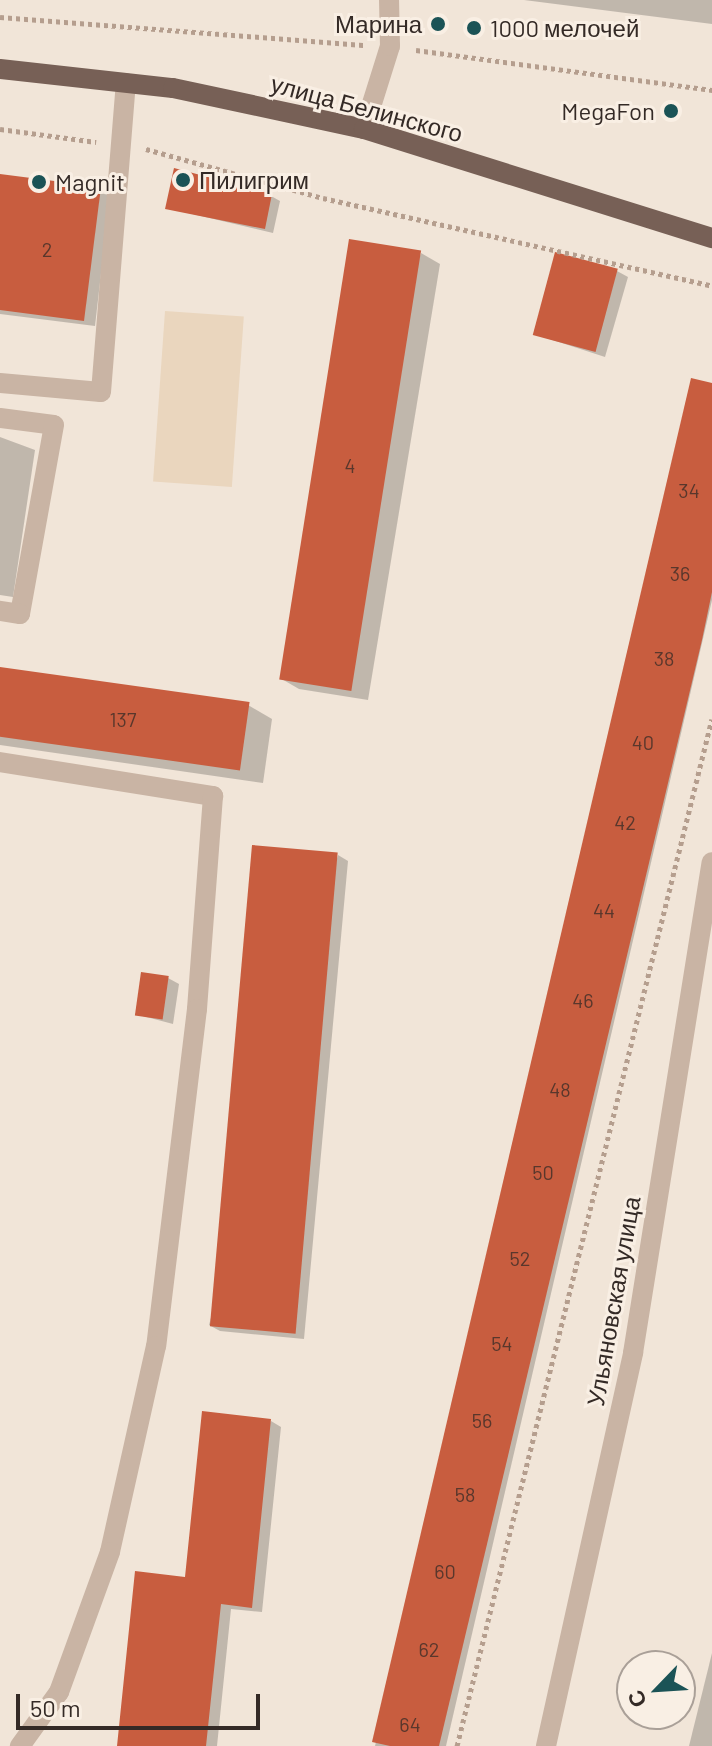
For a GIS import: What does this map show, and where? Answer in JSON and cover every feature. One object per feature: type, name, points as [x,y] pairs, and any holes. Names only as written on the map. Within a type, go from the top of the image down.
[{"type":"main road","name":"улица Белинского","points":[[0,69],[126,83],[364,129],[712,238]]},
{"type":"street","points":[[364,129],[390,46],[389,0]]},
{"type":"street","points":[[0,383],[101,392],[126,83]]},
{"type":"street","points":[[0,418],[54,425],[20,614],[0,611]]},
{"type":"street","points":[[0,762],[213,796],[197,1009],[156,1346],[110,1552],[59,1692],[20,1746]]},
{"type":"street","name":"Ульяновская улица","points":[[546,1746],[633,1353],[712,862]]},
{"type":"path","points":[[0,17],[390,46],[712,90]]},
{"type":"path","points":[[0,129],[121,145],[712,286]]},
{"type":"path","points":[[457,1746],[712,719]]},
{"type":"shaded area","points":[[165,311],[244,317],[232,487],[153,482]]},
{"type":"building","points":[[174,168],[272,194],[265,229],[165,209]]},
{"type":"building","points":[[0,174],[101,187],[84,321],[0,310]]},
{"type":"building","points":[[349,239],[421,250],[351,691],[279,680]]},
{"type":"building","points":[[555,252],[618,269],[596,352],[533,335]]},
{"type":"building","points":[[691,378],[712,383],[712,592],[702,640],[439,1746],[390,1746],[372,1742]]},
{"type":"building","points":[[0,667],[250,702],[240,770],[0,737]]},
{"type":"building","points":[[252,845],[338,852],[296,1334],[210,1326]]},
{"type":"building","points":[[141,972],[169,976],[163,1019],[135,1016]]},
{"type":"building","points":[[202,1411],[271,1419],[252,1608],[221,1604],[206,1746],[117,1746],[135,1571],[185,1577]]},
{"type":"place","name":"Марина","points":[[438,24]]},
{"type":"place","name":"1000 мелочей","points":[[474,28]]},
{"type":"place","name":"MegaFon","points":[[671,111]]},
{"type":"place","name":"Пилигрим","points":[[183,180]]},
{"type":"place","name":"Magnit","points":[[39,182]]}]
